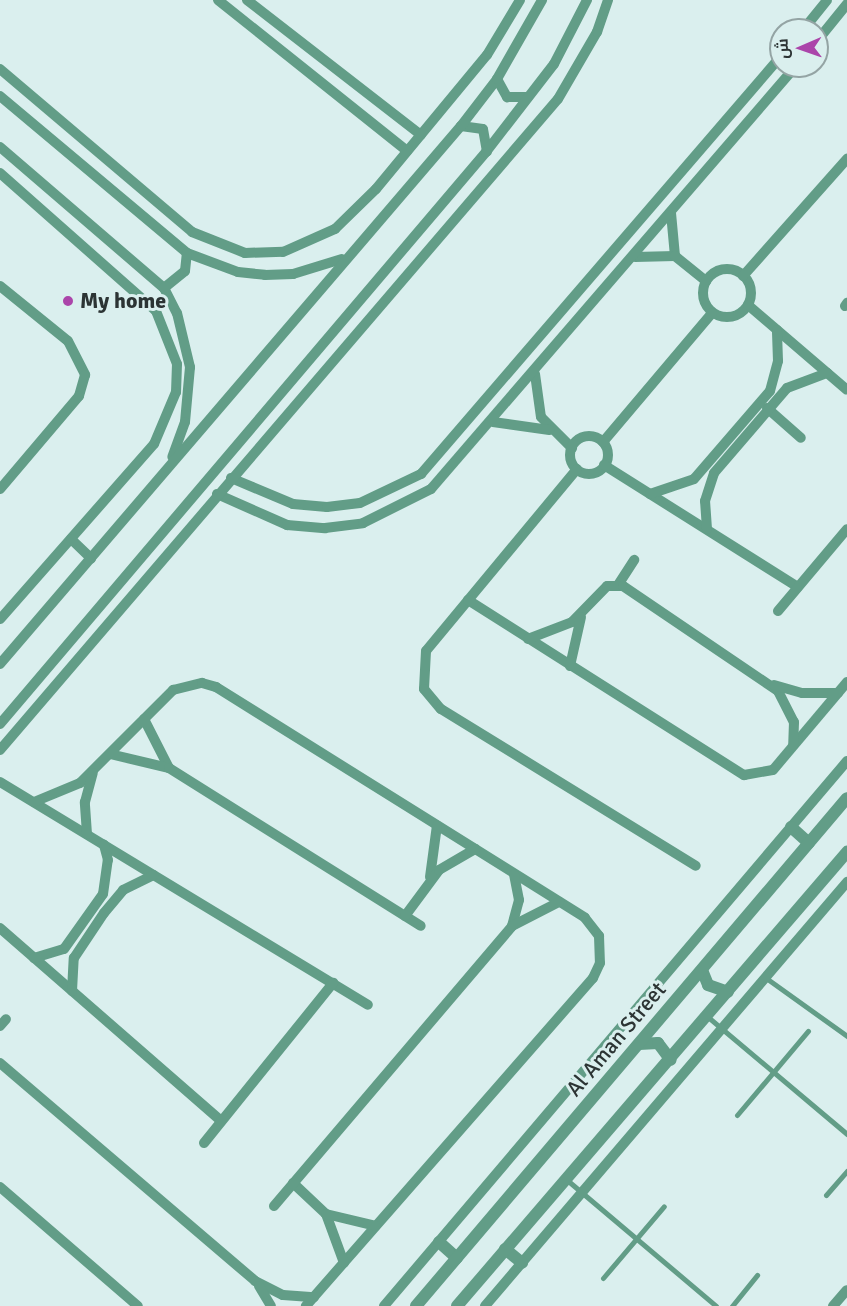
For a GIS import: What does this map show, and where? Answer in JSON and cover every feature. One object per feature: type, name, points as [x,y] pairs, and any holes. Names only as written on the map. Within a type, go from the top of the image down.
[{"type":"street","points":[[218,0],[408,151]]},
{"type":"street","points":[[0,69],[145,197],[208,242],[245,253],[283,252],[335,229],[408,151],[487,55],[519,0]]},
{"type":"street","points":[[0,664],[460,126],[497,79],[542,0]]},
{"type":"street","points":[[0,724],[486,152],[554,64],[586,0]]},
{"type":"street","points":[[0,750],[217,494],[558,99],[594,38],[608,0]]},
{"type":"street","points":[[813,18],[827,0]]},
{"type":"street","points":[[250,1],[421,135]]},
{"type":"street","points":[[829,26],[847,4]]},
{"type":"street","points":[[231,478],[293,504],[327,507],[360,503],[421,474],[769,70]]},
{"type":"street","points":[[217,494],[287,525],[363,523],[431,489],[493,422],[786,78]]},
{"type":"street","points":[[497,79],[507,97],[528,97]]},
{"type":"street","points":[[0,96],[187,253],[238,272],[265,275],[320,268],[345,258]]},
{"type":"street","points":[[38,128],[51,112]]},
{"type":"street","points":[[460,126],[483,129],[486,152]]},
{"type":"street","points":[[0,147],[164,288],[185,339],[190,395],[185,423],[163,474]]},
{"type":"street","points":[[744,276],[847,159]]},
{"type":"street","points":[[0,173],[156,311],[170,336],[176,392],[154,444],[0,619]]},
{"type":"street","points":[[134,210],[145,197]]},
{"type":"street","points":[[671,213],[675,256]]},
{"type":"street","points":[[108,267],[122,252]]},
{"type":"street","points":[[164,288],[185,271],[187,253]]},
{"type":"street","points":[[634,257],[675,256],[706,281]]},
{"type":"street","points":[[719,270],[744,276],[750,290],[748,305],[729,318],[712,313],[703,298],[706,281],[719,270]]},
{"type":"street","points":[[0,286],[68,341],[85,375],[79,396],[0,489]]},
{"type":"street","points":[[748,305],[847,390]]},
{"type":"street","points":[[604,465],[603,442],[712,313]]},
{"type":"street","points":[[651,494],[694,479],[770,391],[778,361],[777,330]]},
{"type":"street","points":[[707,529],[707,487],[767,408],[799,380],[827,372]]},
{"type":"street","points":[[535,373],[536,403],[549,430],[572,448],[577,469]]},
{"type":"street","points":[[286,386],[300,399]]},
{"type":"street","points":[[767,408],[801,438]]},
{"type":"street","points":[[493,422],[549,430]]},
{"type":"street","points":[[572,448],[583,437],[603,442]]},
{"type":"street","points":[[604,465],[798,587]]},
{"type":"street","points":[[577,469],[594,473],[604,465]]},
{"type":"street","points":[[577,469],[426,651],[420,677],[431,700],[696,866]]},
{"type":"street","points":[[778,611],[847,529]]},
{"type":"street","points":[[71,538],[91,558]]},
{"type":"street","points":[[528,639],[559,630],[584,611],[602,589],[618,585],[634,560]]},
{"type":"street","points":[[618,585],[769,683],[802,693],[838,693]]},
{"type":"street","points":[[115,586],[129,597]]},
{"type":"street","points":[[468,600],[744,775],[773,770],[847,682]]},
{"type":"street","points":[[570,666],[572,637],[584,611]]},
{"type":"street","points":[[769,683],[790,710],[793,746]]},
{"type":"street","points":[[34,802],[93,773],[173,690],[187,684],[216,687],[585,918],[599,936],[600,963],[593,978],[306,1306]]},
{"type":"street","points":[[144,719],[169,768]]},
{"type":"street","points":[[110,754],[169,768],[421,926]]},
{"type":"street","points":[[384,1306],[847,761]]},
{"type":"street","points":[[87,834],[85,802],[93,773]]},
{"type":"street","points":[[0,782],[368,1005]]},
{"type":"street","name":"Al Aman Street","points":[[416,1306],[847,798]]},
{"type":"street","points":[[429,880],[437,825]]},
{"type":"street","points":[[791,827],[809,843]]},
{"type":"street","points":[[34,958],[64,949],[103,894],[108,860],[104,844]]},
{"type":"street","points":[[405,916],[429,880],[475,849]]},
{"type":"street","points":[[457,1306],[708,1017],[847,852]]},
{"type":"street","points":[[512,926],[519,900],[514,874]]},
{"type":"street","points":[[72,990],[74,958],[98,922],[123,890],[154,875]]},
{"type":"street","points":[[485,1306],[847,882]]},
{"type":"street","points":[[274,1206],[512,926],[559,902]]},
{"type":"street","points":[[0,928],[222,1121]]},
{"type":"street","points":[[702,970],[708,986],[728,992]]},
{"type":"street","points":[[204,1143],[333,983]]},
{"type":"street","points":[[639,1044],[658,1043],[671,1060]]},
{"type":"street","points":[[0,1063],[255,1281],[283,1295],[314,1297]]},
{"type":"street","points":[[293,1183],[326,1214],[345,1263]]},
{"type":"street","points":[[0,1187],[138,1306]]},
{"type":"street","points":[[326,1214],[376,1226]]},
{"type":"street","points":[[439,1242],[457,1258]]},
{"type":"street","points":[[506,1249],[522,1263]]},
{"type":"street","points":[[255,1281],[271,1306]]},
{"type":"street","points":[[832,1306],[847,1290]]},
{"type":"lane","points":[[766,978],[847,1035]]},
{"type":"lane","points":[[708,1017],[847,1134]]},
{"type":"lane","points":[[737,1115],[808,1031]]},
{"type":"lane","points":[[826,1195],[847,1171]]},
{"type":"lane","points":[[567,1180],[716,1306]]},
{"type":"lane","points":[[603,1278],[664,1206]]},
{"type":"lane","points":[[732,1306],[757,1275]]},
{"type":"place","name":"My home","points":[[68,301]]}]
